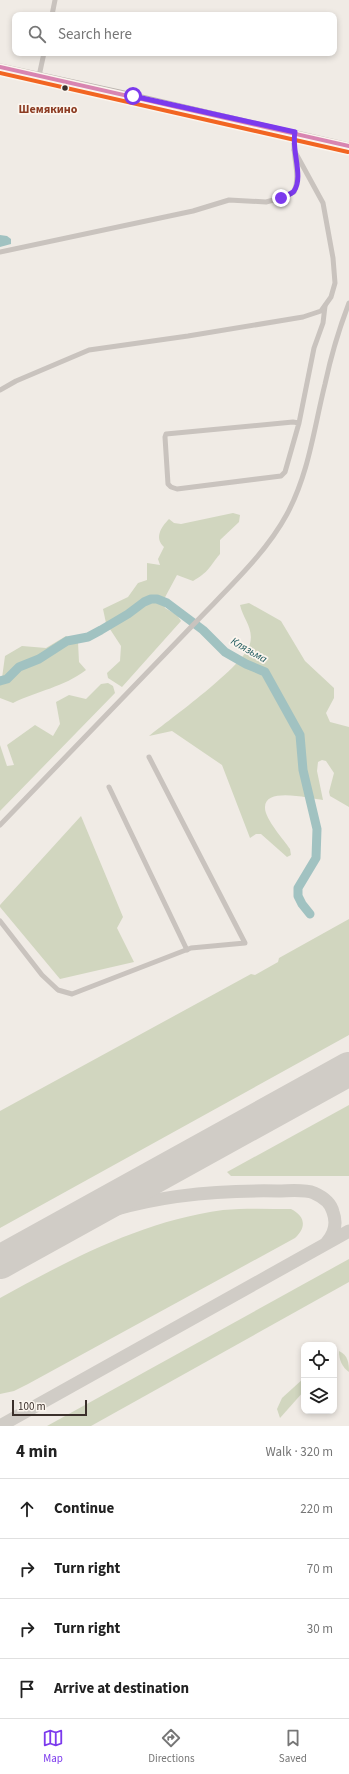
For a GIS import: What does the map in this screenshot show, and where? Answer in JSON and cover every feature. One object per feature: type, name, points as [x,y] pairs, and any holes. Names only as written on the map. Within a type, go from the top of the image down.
[{"type":"street","points":[[53,12],[55,0]]},
{"type":"street","points":[[40,76],[43,56]]},
{"type":"street","points":[[0,67],[295,132],[349,146]]},
{"type":"street","points":[[0,252],[194,211],[229,200],[266,202],[281,198],[294,192],[298,182],[293,142],[295,132]]},
{"type":"street","points":[[0,390],[16,381],[89,350],[188,336],[303,317],[321,311],[331,297],[335,283],[333,258],[323,202],[294,150]]},
{"type":"street","points":[[0,825],[262,551],[287,514],[302,480],[310,453],[324,384],[340,326],[349,303]]},
{"type":"street","points":[[299,423],[166,434],[168,484],[177,489],[281,476],[285,472],[299,423],[314,348],[323,323],[325,305]]},
{"type":"street","points":[[0,921],[42,975],[58,990],[72,994],[187,950],[245,943],[149,757]]},
{"type":"street","points":[[109,787],[187,950]]},
{"type":"green space","points":[[233,513],[240,515],[239,522],[220,540],[220,554],[202,575],[193,581],[177,575],[163,601],[165,608],[177,615],[181,621],[122,687],[108,678],[107,673],[120,661],[121,646],[106,623],[103,609],[128,597],[138,583],[147,580],[147,563],[160,565],[158,559],[164,547],[159,540],[159,536],[163,525],[169,519],[174,523],[181,524]]},
{"type":"green space","points":[[249,603],[281,621],[305,661],[334,688],[334,698],[326,713],[330,722],[349,727],[349,807],[330,796],[329,792],[334,773],[326,761],[322,760],[318,762],[317,771],[323,800],[289,795],[272,797],[267,801],[265,808],[268,818],[290,849],[291,855],[287,857],[261,834],[256,834],[250,838],[222,765],[172,731],[149,736],[205,692],[235,665],[245,653],[250,644],[251,633],[240,605]]},
{"type":"green space","points":[[66,636],[78,642],[79,662],[86,670],[69,681],[13,703],[0,698],[0,678],[2,678],[5,656],[22,646],[46,648]]},
{"type":"green space","points":[[108,683],[113,686],[115,693],[0,811],[0,745],[7,766],[14,765],[7,745],[35,725],[53,736],[60,724],[56,702],[69,695],[86,699],[101,684]]},
{"type":"green space","points":[[81,816],[123,917],[117,928],[134,962],[60,979],[0,907],[0,905]]},
{"type":"green space","points":[[349,919],[349,1035],[0,1228],[0,1111],[251,974],[255,975],[278,962],[279,958]]},
{"type":"green space","points":[[349,1105],[349,1176],[231,1176],[227,1172]]},
{"type":"green space","points":[[291,1209],[302,1218],[303,1222],[303,1226],[299,1234],[295,1238],[28,1384],[14,1391],[0,1394],[0,1298],[80,1256],[136,1232],[164,1223],[193,1215],[223,1210]]},
{"type":"green space","points":[[349,1259],[349,1282],[91,1426],[47,1426]]},
{"type":"green space","points":[[339,1351],[347,1360],[349,1372],[341,1363]]},
{"type":"green space","points":[[301,1381],[301,1394],[280,1418],[277,1409],[282,1398]]},
{"type":"water","points":[[0,235],[7,236],[11,239],[11,244],[0,247]]},
{"type":"waterway","name":"Клязьма","points":[[0,681],[7,679],[19,667],[39,659],[67,641],[88,637],[101,630],[151,599],[157,599],[167,603],[203,630],[225,652],[246,664],[265,672],[300,735],[303,770],[317,829],[316,858],[298,888],[298,896],[310,914]]},
{"type":"taxiway","points":[[46,1237],[104,1212],[154,1200],[215,1192],[296,1190],[314,1193],[323,1198],[332,1209],[335,1224],[332,1235],[327,1242]]},
{"type":"taxiway","points":[[0,1426],[349,1231]]},
{"type":"runway","points":[[0,1262],[349,1069]]},
{"type":"transit line","points":[[0,67],[349,146]]},
{"type":"transit line","points":[[0,73],[348,152]]},
{"type":"district","name":"Шемякино","points":[[48,109]]},
{"type":"route","points":[[133,96],[295,132],[293,142],[298,182],[294,192],[281,198]]}]
